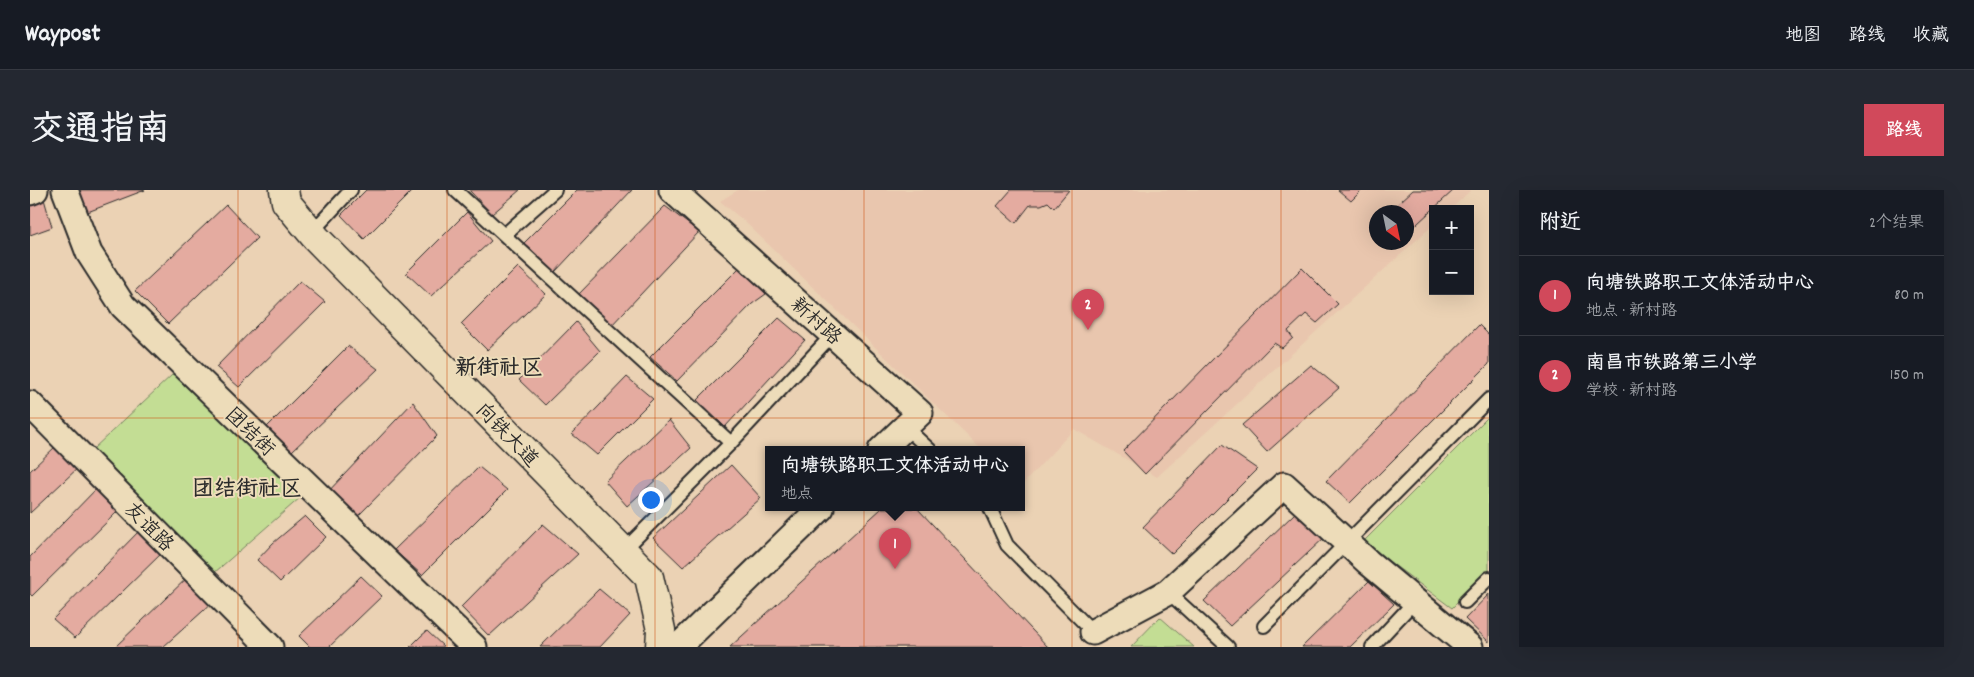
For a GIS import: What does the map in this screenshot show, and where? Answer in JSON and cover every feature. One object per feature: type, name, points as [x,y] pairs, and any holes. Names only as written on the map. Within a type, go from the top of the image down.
[{"type":"street","points":[[30,192],[35,190]]},
{"type":"street","name":"团结街","points":[[65,190],[89,254],[123,306],[474,647]]},
{"type":"street","name":"向铁大道","points":[[284,190],[286,202],[311,232],[649,577],[661,630],[660,647]]},
{"type":"street","name":"新村路","points":[[672,190],[920,413],[885,446]]},
{"type":"street","name":"友谊路","points":[[30,404],[270,647]]},
{"type":"street","points":[[1094,632],[1168,592],[1284,485],[1346,542],[1470,647]]},
{"type":"street","points":[[678,647],[818,511]]},
{"type":"lane","points":[[311,232],[351,190]]},
{"type":"lane","points":[[455,190],[731,443]]},
{"type":"lane","points":[[504,235],[554,190]]},
{"type":"lane","points":[[623,551],[731,443],[833,334]]},
{"type":"lane","points":[[1264,626],[1489,399]]},
{"type":"lane","points":[[905,427],[926,446]]},
{"type":"lane","points":[[991,511],[1007,545],[1094,632]]},
{"type":"lane","points":[[1465,602],[1489,578]]},
{"type":"lane","points":[[1168,592],[1228,647]]},
{"type":"lane","points":[[1372,647],[1415,602]]},
{"type":"shaded area","points":[[738,190],[1471,190],[1455,205],[1429,205],[1429,229],[1414,242],[1414,205],[1369,205],[1369,250],[1406,250],[1157,477],[1074,429],[1025,482],[1025,446],[978,446],[744,221],[720,201]]},
{"type":"green space","points":[[173,374],[301,497],[214,573],[93,449]]},
{"type":"green space","points":[[1489,416],[1489,570],[1452,608],[1363,542]]},
{"type":"green space","points":[[1160,617],[1194,647],[1131,647]]},
{"type":"building","points":[[78,190],[145,190],[85,213]]},
{"type":"building","points":[[366,190],[413,190],[364,239],[341,215]]},
{"type":"building","points":[[469,190],[520,190],[492,214]]},
{"type":"building","points":[[577,190],[632,190],[555,272],[524,243]]},
{"type":"building","points":[[1011,190],[1069,190],[1054,208],[1048,202],[1041,205],[1030,205],[1016,223],[997,206]]},
{"type":"building","points":[[1338,190],[1362,190],[1351,201]]},
{"type":"building","points":[[1413,190],[1454,190],[1438,205],[1429,205],[1429,213],[1414,227],[1414,205],[1397,205]]},
{"type":"building","points":[[44,199],[52,227],[30,235],[30,204]]},
{"type":"building","points":[[226,205],[257,238],[168,324],[135,291]]},
{"type":"building","points":[[665,206],[699,232],[610,327],[577,296]]},
{"type":"building","points":[[467,212],[491,241],[431,296],[406,273]]},
{"type":"building","points":[[518,267],[546,294],[487,350],[461,324]]},
{"type":"building","points":[[739,268],[766,294],[752,304],[677,381],[650,357]]},
{"type":"building","points":[[1302,268],[1338,304],[1317,323],[1306,314],[1288,331],[1293,338],[1282,348],[1274,343],[1145,474],[1123,451]]},
{"type":"building","points":[[300,281],[325,302],[239,387],[216,367]]},
{"type":"building","points":[[779,318],[805,340],[725,427],[697,400]]},
{"type":"building","points":[[576,322],[600,351],[545,405],[519,380]]},
{"type":"building","points":[[1479,325],[1489,335],[1489,364],[1350,503],[1326,481]]},
{"type":"building","points":[[348,346],[378,369],[292,451],[267,427]]},
{"type":"building","points":[[1311,365],[1339,388],[1267,452],[1242,425]]},
{"type":"building","points":[[627,377],[653,399],[597,455],[572,434]]},
{"type":"building","points":[[413,402],[437,436],[357,517],[325,495]]},
{"type":"building","points":[[669,420],[691,448],[627,506],[605,481]]},
{"type":"building","points":[[58,444],[80,466],[30,513],[30,471]]},
{"type":"building","points":[[1222,445],[1257,469],[1172,554],[1143,527]]},
{"type":"building","points":[[731,465],[761,498],[683,567],[653,538]]},
{"type":"building","points":[[479,467],[507,490],[422,575],[394,550]]},
{"type":"building","points":[[100,485],[122,507],[32,596],[30,594],[30,557]]},
{"type":"building","points":[[879,511],[920,511],[1048,647],[730,647]]},
{"type":"building","points":[[1295,513],[1325,537],[1230,626],[1204,601]]},
{"type":"building","points":[[305,516],[326,537],[280,582],[257,560],[273,543]]},
{"type":"building","points":[[543,524],[578,554],[489,636],[461,607]]},
{"type":"building","points":[[143,527],[166,549],[75,638],[53,619]]},
{"type":"building","points":[[191,574],[213,602],[163,647],[115,647]]},
{"type":"building","points":[[361,576],[382,596],[329,647],[310,647],[299,636]]},
{"type":"building","points":[[1369,581],[1394,604],[1350,647],[1302,647]]},
{"type":"building","points":[[599,589],[630,615],[600,647],[540,647]]},
{"type":"building","points":[[1489,594],[1489,642],[1465,619]]},
{"type":"building","points":[[427,631],[444,647],[410,647],[421,636]]},
{"type":"place","name":"南昌市铁路第三小学","points":[[1088,330]]},
{"type":"place","name":"向塘铁路职工文体活动中心","points":[[895,569]]},
{"type":"district","name":"新街社区","points":[[499,366]]},
{"type":"district","name":"团结街社区","points":[[247,487]]}]
